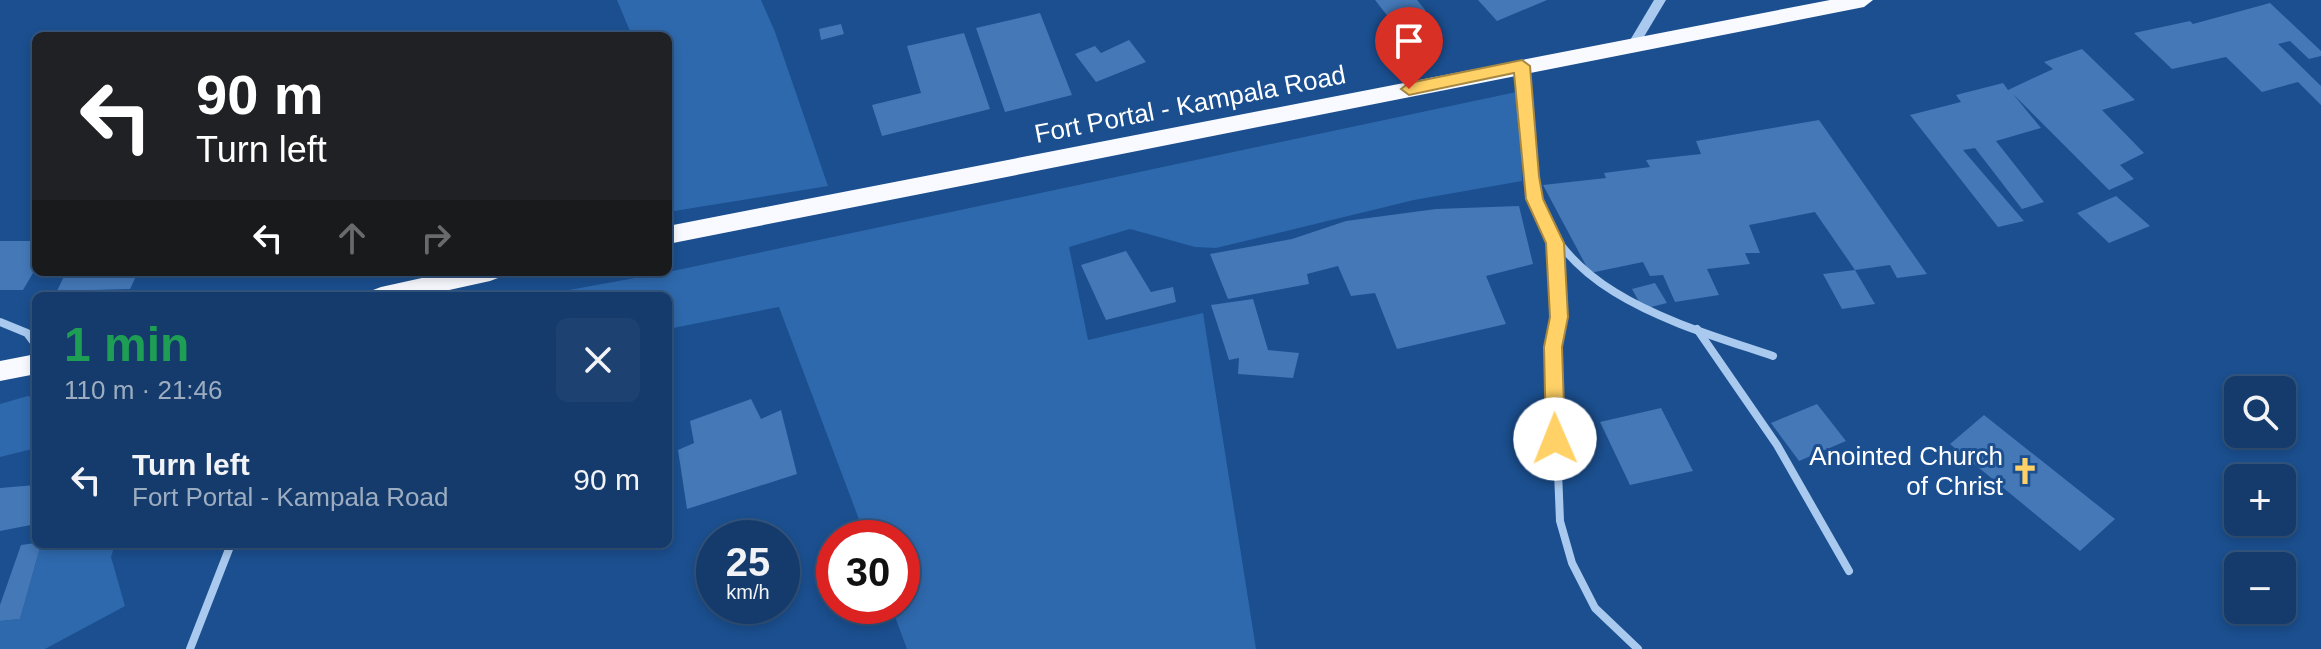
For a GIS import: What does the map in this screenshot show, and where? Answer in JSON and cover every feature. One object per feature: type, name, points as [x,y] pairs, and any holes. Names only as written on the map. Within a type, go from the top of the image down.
[{"type":"highway","name":"Fort Portal - Kampala Road","points":[[672,234],[1864,0]]},
{"type":"highway","points":[[399,292],[472,276]]},
{"type":"highway","points":[[0,371],[32,365]]},
{"type":"street","points":[[1632,47],[1660,0]]},
{"type":"street","points":[[1522,66],[1529,168],[1535,199],[1555,243],[1559,317],[1553,347],[1560,521],[1572,563],[1595,608],[1638,649]]},
{"type":"street","points":[[1555,243],[1611,292],[1644,312],[1773,356]]},
{"type":"street","points":[[0,322],[27,333],[32,340]]},
{"type":"street","points":[[1697,329],[1777,445],[1849,571]]},
{"type":"street","points":[[190,649],[229,548]]},
{"type":"shaded area","points":[[617,0],[761,0],[828,186],[672,211],[672,32],[630,32]]},
{"type":"shaded area","points":[[1521,91],[1522,181],[1414,200],[1216,248],[1195,247],[1130,229],[1069,247],[1088,340],[1203,313],[1256,649],[907,649],[898,624],[920,624],[920,520],[859,520],[779,307],[672,328],[672,292],[558,292],[646,276],[672,276],[672,271]]},
{"type":"shaded area","points":[[32,397],[32,449],[0,457],[0,404]]},
{"type":"shaded area","points":[[40,548],[114,548],[111,557],[125,606],[45,649],[0,649],[0,621],[20,619]]},
{"type":"building","points":[[1375,0],[1417,0],[1426,11],[1393,23]]},
{"type":"building","points":[[1478,0],[1547,0],[1497,21]]},
{"type":"building","points":[[2270,3],[2321,51],[2321,56],[2309,59],[2290,41],[2278,44],[2321,86],[2321,105],[2298,82],[2262,92],[2226,57],[2172,69],[2134,33],[2190,21],[2193,24]]},
{"type":"building","points":[[1040,13],[1072,95],[1005,112],[976,28]]},
{"type":"building","points":[[841,24],[844,34],[821,40],[819,29]]},
{"type":"building","points":[[964,33],[990,109],[882,136],[872,105],[921,93],[907,46]]},
{"type":"building","points":[[1129,40],[1146,62],[1096,82],[1075,54],[1095,46],[1101,53]]},
{"type":"building","points":[[2082,49],[2135,100],[2102,110],[2144,153],[2120,165],[2134,179],[2109,190],[2013,94],[2041,128],[1996,141],[2044,202],[2022,209],[1975,148],[1963,150],[2024,221],[1998,227],[1910,115],[1961,102],[1956,95],[2003,83],[2008,90],[2053,69],[2044,62]]},
{"type":"building","points":[[1819,120],[1927,274],[1897,278],[1890,265],[1855,270],[1815,212],[1749,225],[1760,253],[1745,253],[1750,264],[1707,269],[1719,295],[1675,302],[1663,275],[1650,276],[1643,262],[1590,273],[1543,185],[1606,178],[1604,173],[1650,167],[1646,160],[1701,154],[1696,141]]},
{"type":"building","points":[[2116,196],[2150,226],[2109,243],[2077,213]]},
{"type":"building","points":[[1519,206],[1533,264],[1486,276],[1506,324],[1397,349],[1375,293],[1351,296],[1338,266],[1307,274],[1309,284],[1228,299],[1210,254],[1292,239],[1346,221],[1436,209]]},
{"type":"building","points":[[0,241],[32,241],[32,275],[23,290],[0,290]]},
{"type":"building","points":[[1126,251],[1151,292],[1173,287],[1176,302],[1106,320],[1081,265]]},
{"type":"building","points":[[1855,270],[1875,304],[1842,309],[1823,274]]},
{"type":"building","points":[[64,276],[136,276],[130,289],[57,291]]},
{"type":"building","points":[[1655,283],[1667,303],[1643,309],[1632,289]]},
{"type":"building","points":[[1253,299],[1268,350],[1299,353],[1293,378],[1238,374],[1239,358],[1229,360],[1211,305]]},
{"type":"building","points":[[751,399],[761,419],[781,410],[797,474],[687,509],[678,450],[694,443],[690,421]]},
{"type":"building","points":[[1817,404],[1846,441],[1799,461],[1771,423]]},
{"type":"building","points":[[1661,408],[1693,471],[1630,485],[1600,422]]},
{"type":"building","points":[[1984,415],[2115,519],[2080,551],[1950,444]]},
{"type":"building","points":[[32,485],[32,525],[0,531],[0,488]]},
{"type":"building","points":[[32,544],[32,548],[40,548],[20,619],[0,621],[0,605],[21,545]]},
{"type":"place","name":"Anointed Church of Christ","points":[[2025,471]]},
{"type":"route","points":[[1409,89],[1522,66],[1530,176],[1535,199],[1555,243],[1559,317],[1553,347],[1555,439]]}]
